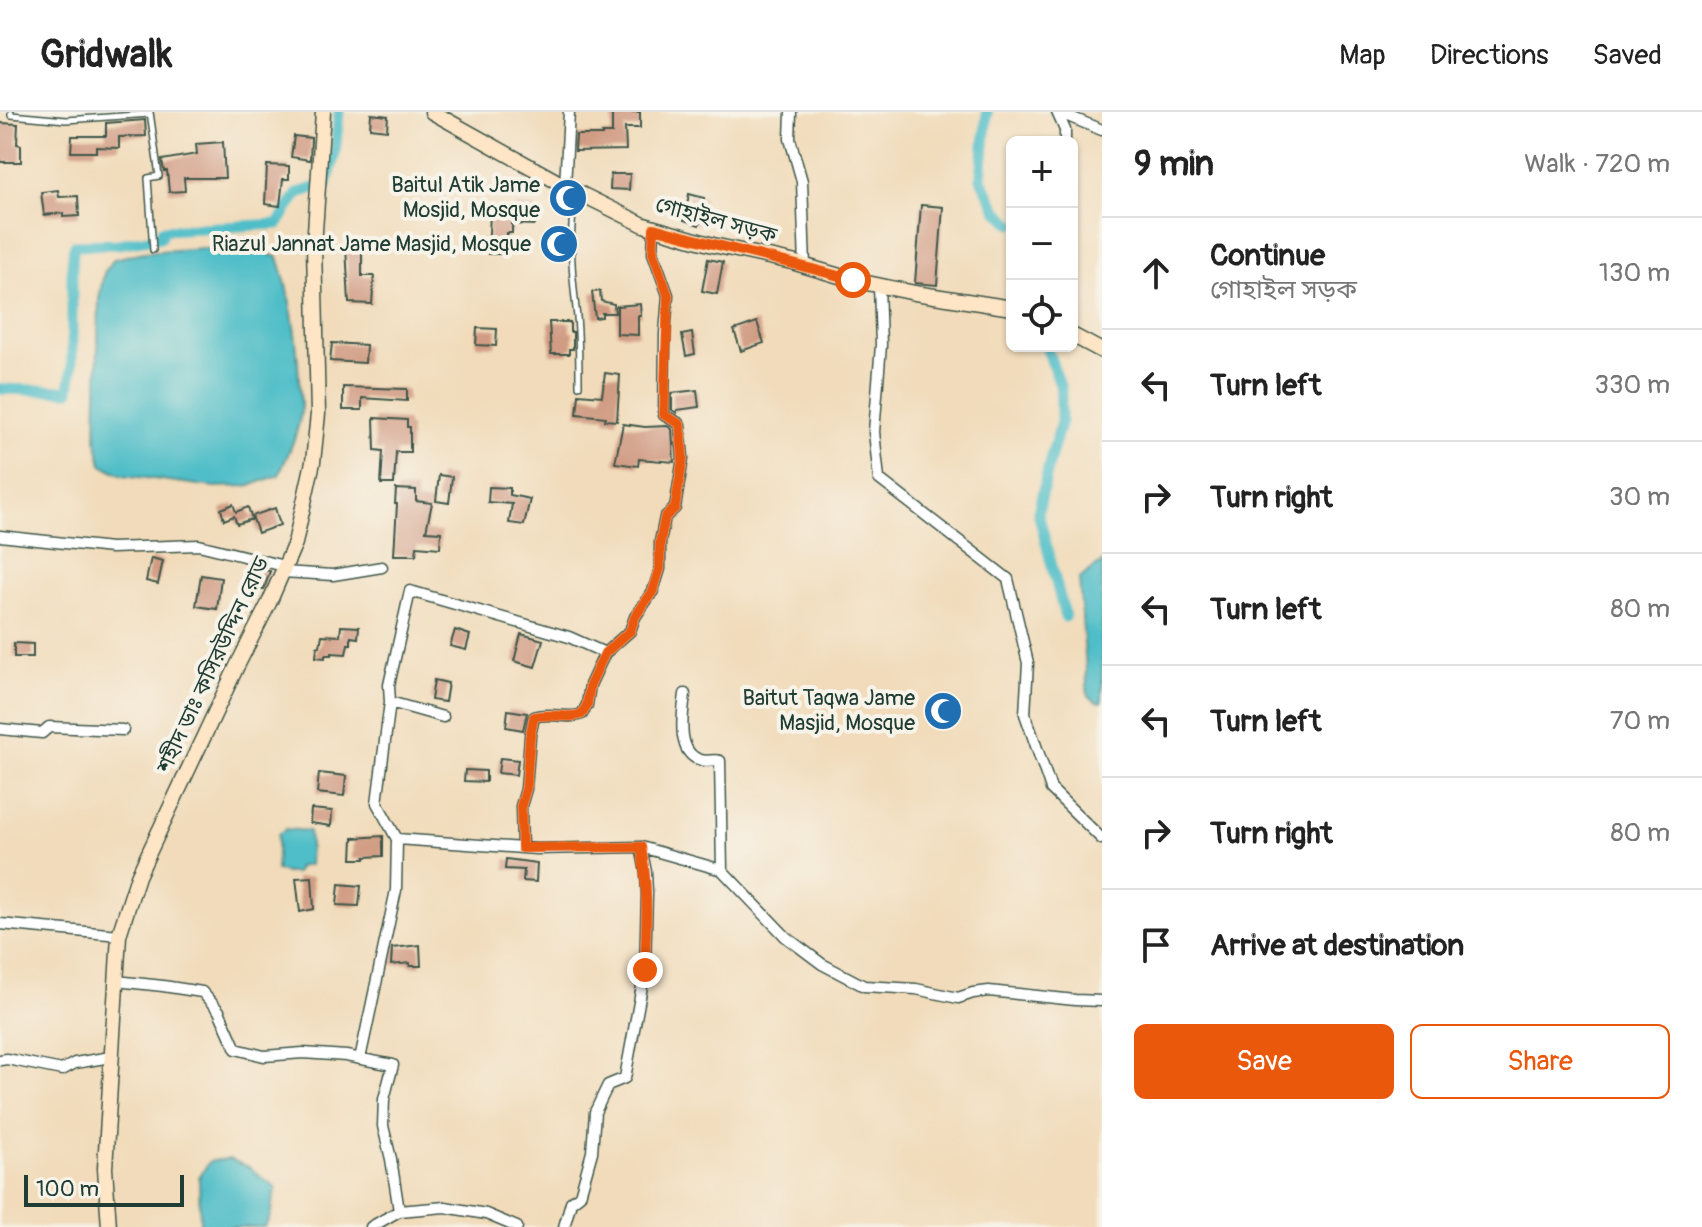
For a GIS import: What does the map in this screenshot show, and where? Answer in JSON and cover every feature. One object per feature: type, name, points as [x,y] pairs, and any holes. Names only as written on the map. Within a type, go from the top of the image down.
[{"type":"street","name":"শহীদ ডাঃ কসিরউদ্দিন রোড","points":[[109,1227],[105,1168],[119,935],[126,908],[138,876],[295,543],[313,462],[318,414],[315,222],[323,112]]},
{"type":"street","name":"গোহাইল সড়ক","points":[[432,112],[570,189],[644,225],[879,285],[1006,307]]},
{"type":"street","points":[[569,112],[570,189]]},
{"type":"street","points":[[791,112],[790,139],[802,181],[805,266]]},
{"type":"street","points":[[1057,112],[1102,130]]},
{"type":"street","points":[[1057,112],[1065,136]]},
{"type":"street","points":[[522,848],[521,806],[526,789],[534,717],[542,714],[576,717],[582,714],[587,705],[590,685],[605,653],[630,631],[635,617],[653,591],[660,569],[660,542],[665,517],[675,508],[683,458],[680,424],[664,415],[668,295],[653,253],[654,228]]},
{"type":"street","points":[[879,285],[881,345],[874,432],[879,479],[1008,579],[1028,663],[1025,714],[1051,789],[1102,839]]},
{"type":"street","points":[[1078,338],[1102,351]]},
{"type":"street","points":[[0,536],[111,548],[199,545],[283,569],[333,575],[382,567]]},
{"type":"street","points":[[360,1059],[396,890],[397,839],[377,803],[390,702],[389,685],[410,591],[569,637],[605,653]]},
{"type":"street","points":[[685,694],[682,734],[686,748],[702,761],[716,758],[720,761],[722,870]]},
{"type":"street","points":[[390,702],[443,717]]},
{"type":"street","points":[[0,729],[42,733],[49,727],[123,730]]},
{"type":"street","points":[[397,839],[522,848],[641,847],[722,870],[786,937],[822,964],[864,986],[916,989],[958,998],[989,991],[1102,1001]]},
{"type":"street","points":[[564,1227],[571,1202],[580,1195],[592,1152],[595,1112],[608,1085],[625,1078],[645,970],[647,893],[641,847]]},
{"type":"street","points":[[0,924],[119,935]]},
{"type":"street","points":[[116,981],[202,992],[219,1011],[236,1049],[264,1056],[303,1053],[346,1056],[393,1065],[384,1099],[383,1126],[399,1211]]},
{"type":"street","points":[[0,1060],[62,1070],[75,1063],[111,1057]]},
{"type":"street","points":[[371,1227],[399,1211],[445,1207],[486,1214],[517,1227]]},
{"type":"lane","points":[[11,112],[11,115],[66,120],[150,113],[159,176],[148,178],[153,247]]},
{"type":"lane","points":[[570,189],[572,288],[577,319],[579,386]]},
{"type":"water","points":[[204,248],[278,257],[290,302],[298,363],[300,418],[279,475],[249,486],[214,487],[123,475],[102,465],[96,439],[99,299],[104,273],[114,259],[144,252]]},
{"type":"water","points":[[1102,562],[1102,702],[1097,702],[1088,696],[1079,579]]},
{"type":"water","points":[[286,829],[309,831],[309,865],[298,867],[296,873],[276,870],[278,834]]},
{"type":"water","points":[[229,1159],[249,1167],[276,1186],[265,1227],[200,1227],[199,1177],[210,1161]]},
{"type":"building","points":[[612,112],[640,112],[640,128],[625,128],[626,150],[575,151],[576,135],[612,133]]},
{"type":"building","points":[[371,114],[388,116],[387,130],[370,128]]},
{"type":"building","points":[[145,120],[146,136],[119,137],[119,148],[96,147],[96,152],[71,152],[72,136],[106,136],[106,123]]},
{"type":"building","points":[[0,123],[18,124],[17,144],[21,145],[21,162],[0,162]]},
{"type":"building","points":[[294,136],[311,138],[310,160],[291,157]]},
{"type":"building","points":[[223,142],[225,178],[184,178],[185,191],[169,192],[167,171],[164,171],[162,160],[197,154],[196,144]]},
{"type":"building","points":[[267,165],[289,166],[289,179],[283,179],[280,206],[265,204]]},
{"type":"building","points":[[611,174],[630,174],[629,190],[610,189]]},
{"type":"building","points":[[58,190],[59,197],[78,196],[79,216],[63,217],[63,213],[44,215],[41,192]]},
{"type":"building","points":[[689,194],[704,198],[699,225],[684,220]]},
{"type":"building","points":[[921,205],[943,207],[937,285],[915,283]]},
{"type":"building","points":[[516,206],[536,207],[535,225],[512,224],[512,233],[507,233],[507,254],[488,254],[490,213],[516,215]]},
{"type":"building","points":[[346,246],[362,246],[362,276],[374,276],[372,304],[349,303]]},
{"type":"building","points":[[708,259],[723,262],[717,294],[702,291]]},
{"type":"building","points":[[600,291],[601,301],[614,304],[615,313],[602,313],[602,317],[595,318],[592,292]]},
{"type":"building","points":[[640,304],[638,335],[617,334],[617,306]]},
{"type":"building","points":[[549,322],[570,322],[573,349],[569,349],[569,354],[551,354]]},
{"type":"building","points":[[757,322],[764,343],[741,351],[734,330]]},
{"type":"building","points":[[477,328],[497,329],[496,346],[476,345]]},
{"type":"building","points":[[692,333],[695,354],[686,356],[682,335]]},
{"type":"building","points":[[332,343],[366,345],[365,363],[330,361]]},
{"type":"building","points":[[605,373],[620,375],[617,421],[577,414],[579,394],[602,396]]},
{"type":"building","points":[[343,387],[407,389],[407,401],[362,398],[362,410],[343,410]]},
{"type":"building","points":[[697,390],[699,407],[677,410],[677,413],[672,410],[672,393]]},
{"type":"building","points":[[374,418],[407,420],[407,427],[410,427],[410,452],[396,452],[394,484],[381,484],[383,451],[375,450]]},
{"type":"building","points":[[623,424],[667,426],[672,429],[674,462],[639,459],[638,466],[615,463]]},
{"type":"building","points":[[439,475],[452,477],[449,503],[436,501]]},
{"type":"building","points":[[489,487],[510,488],[510,495],[530,499],[524,525],[509,523],[512,504],[488,502]]},
{"type":"building","points":[[396,489],[416,490],[416,501],[432,503],[426,531],[441,532],[440,548],[417,546],[416,555],[394,555]]},
{"type":"building","points":[[233,504],[236,512],[248,507],[252,519],[237,524],[234,516],[224,520],[221,509]]},
{"type":"building","points":[[275,508],[280,525],[258,533],[252,516]]},
{"type":"building","points":[[151,558],[163,561],[158,584],[146,581]]},
{"type":"building","points":[[248,568],[270,571],[264,589],[246,588]]},
{"type":"building","points":[[201,575],[221,578],[217,609],[196,606]]},
{"type":"building","points":[[341,626],[359,627],[358,638],[351,637],[346,654],[316,657],[322,635],[340,636]]},
{"type":"building","points":[[455,630],[470,635],[466,650],[450,646]]},
{"type":"building","points":[[521,634],[543,640],[535,667],[514,661]]},
{"type":"building","points":[[14,643],[33,644],[33,657],[14,657]]},
{"type":"building","points":[[434,680],[448,683],[445,702],[431,700]]},
{"type":"building","points":[[508,710],[527,713],[523,730],[506,727]]},
{"type":"building","points":[[500,758],[518,760],[516,775],[498,773]]},
{"type":"building","points":[[465,770],[486,771],[486,782],[464,781]]},
{"type":"building","points":[[319,773],[346,776],[344,796],[317,793]]},
{"type":"building","points":[[311,809],[332,811],[331,826],[310,823]]},
{"type":"building","points":[[383,836],[383,856],[352,859],[353,838]]},
{"type":"building","points":[[506,859],[537,863],[536,882],[523,881],[524,870],[505,869]]},
{"type":"building","points":[[312,877],[314,909],[300,912],[296,878]]},
{"type":"building","points":[[339,884],[361,886],[359,906],[337,905]]},
{"type":"building","points":[[420,945],[421,966],[410,966],[410,963],[391,965],[392,948]]},
{"type":"waterway","points":[[0,389],[69,391],[75,245],[118,244],[161,237],[162,230],[278,224],[298,193],[327,184],[335,154],[339,112]]},
{"type":"waterway","points":[[987,112],[981,179],[997,210],[1006,218]]},
{"type":"waterway","points":[[1048,352],[1061,388],[1061,422],[1038,512],[1065,617]]},
{"type":"place","name":"Baitul Atik Jame Mosjid, Mosque","points":[[568,198]]},
{"type":"place","name":"Riazul Jannat Jame Masjid, Mosque","points":[[559,244]]},
{"type":"place","name":"Baitut Taqwa Jame Masjid, Mosque","points":[[943,711]]},
{"type":"route","points":[[645,970],[647,893],[641,847],[522,848],[521,806],[526,789],[534,717],[542,714],[576,717],[582,714],[587,705],[590,685],[605,653],[630,631],[635,617],[653,591],[660,569],[660,542],[665,517],[675,508],[683,458],[680,424],[664,415],[668,295],[653,253],[654,228],[853,280]]}]
